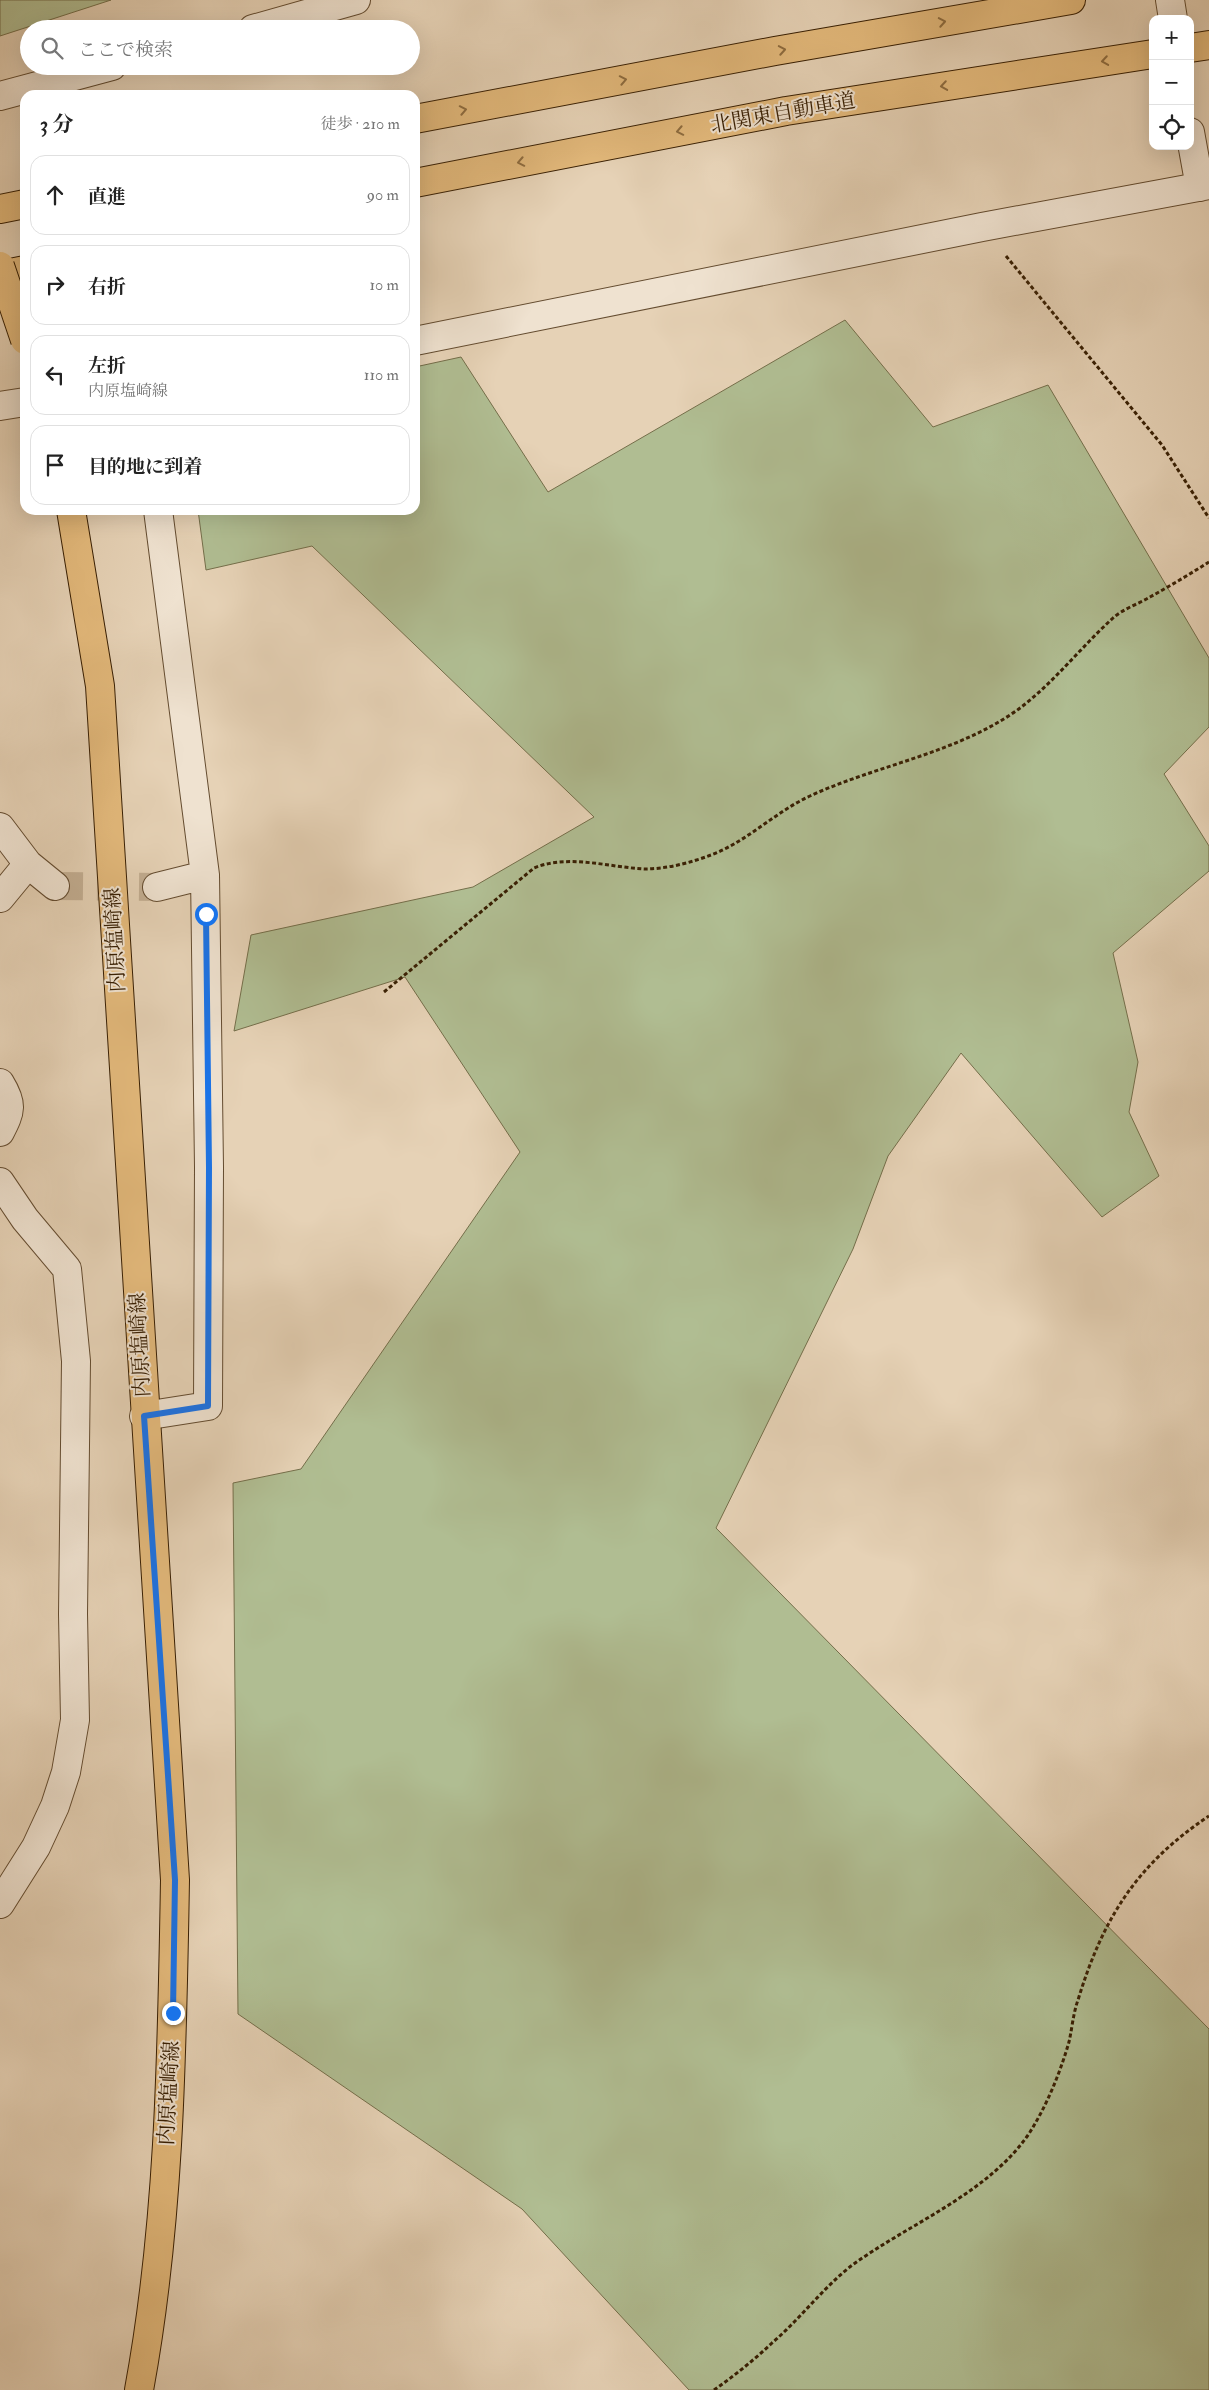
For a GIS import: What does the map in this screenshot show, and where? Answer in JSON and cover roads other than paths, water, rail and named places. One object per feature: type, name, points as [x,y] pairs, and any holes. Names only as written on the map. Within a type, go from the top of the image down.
[{"type":"main road","points":[[420,118],[774,51],[1071,0]]},
{"type":"main road","points":[[1194,47],[1209,45]]},
{"type":"main road","name":"北関東自動車道","points":[[420,182],[786,111],[1149,55]]},
{"type":"main road","points":[[0,209],[20,205]]},
{"type":"main road","points":[[0,266],[20,325]]},
{"type":"main road","points":[[0,275],[20,271]]},
{"type":"main road","name":"内原塩崎線","points":[[72,515],[100,686],[144,1416],[175,1880],[172,2070],[161,2220],[139,2390]]},
{"type":"street","points":[[285,20],[356,0]]},
{"type":"street","points":[[1170,0],[1172,15]]},
{"type":"street","points":[[22,90],[78,75]]},
{"type":"street","points":[[0,96],[20,91]]},
{"type":"street","points":[[420,340],[982,227],[1204,186],[1194,150]]},
{"type":"street","points":[[0,406],[20,403]]},
{"type":"street","points":[[144,1416],[208,1406],[209,1167],[205,875],[159,515]]},
{"type":"street","points":[[0,827],[28,864],[55,886]]},
{"type":"street","points":[[0,898],[28,864]]},
{"type":"street","points":[[157,887],[205,875]]},
{"type":"street","points":[[0,1083],[9,1099],[9,1114],[0,1132]]},
{"type":"street","points":[[0,1182],[24,1219],[67,1269],[73,1310],[76,1361],[73,1614],[75,1720],[66,1772],[55,1806],[36,1847],[0,1904]]},
{"type":"tunnel","points":[[55,886],[157,887]]}]
